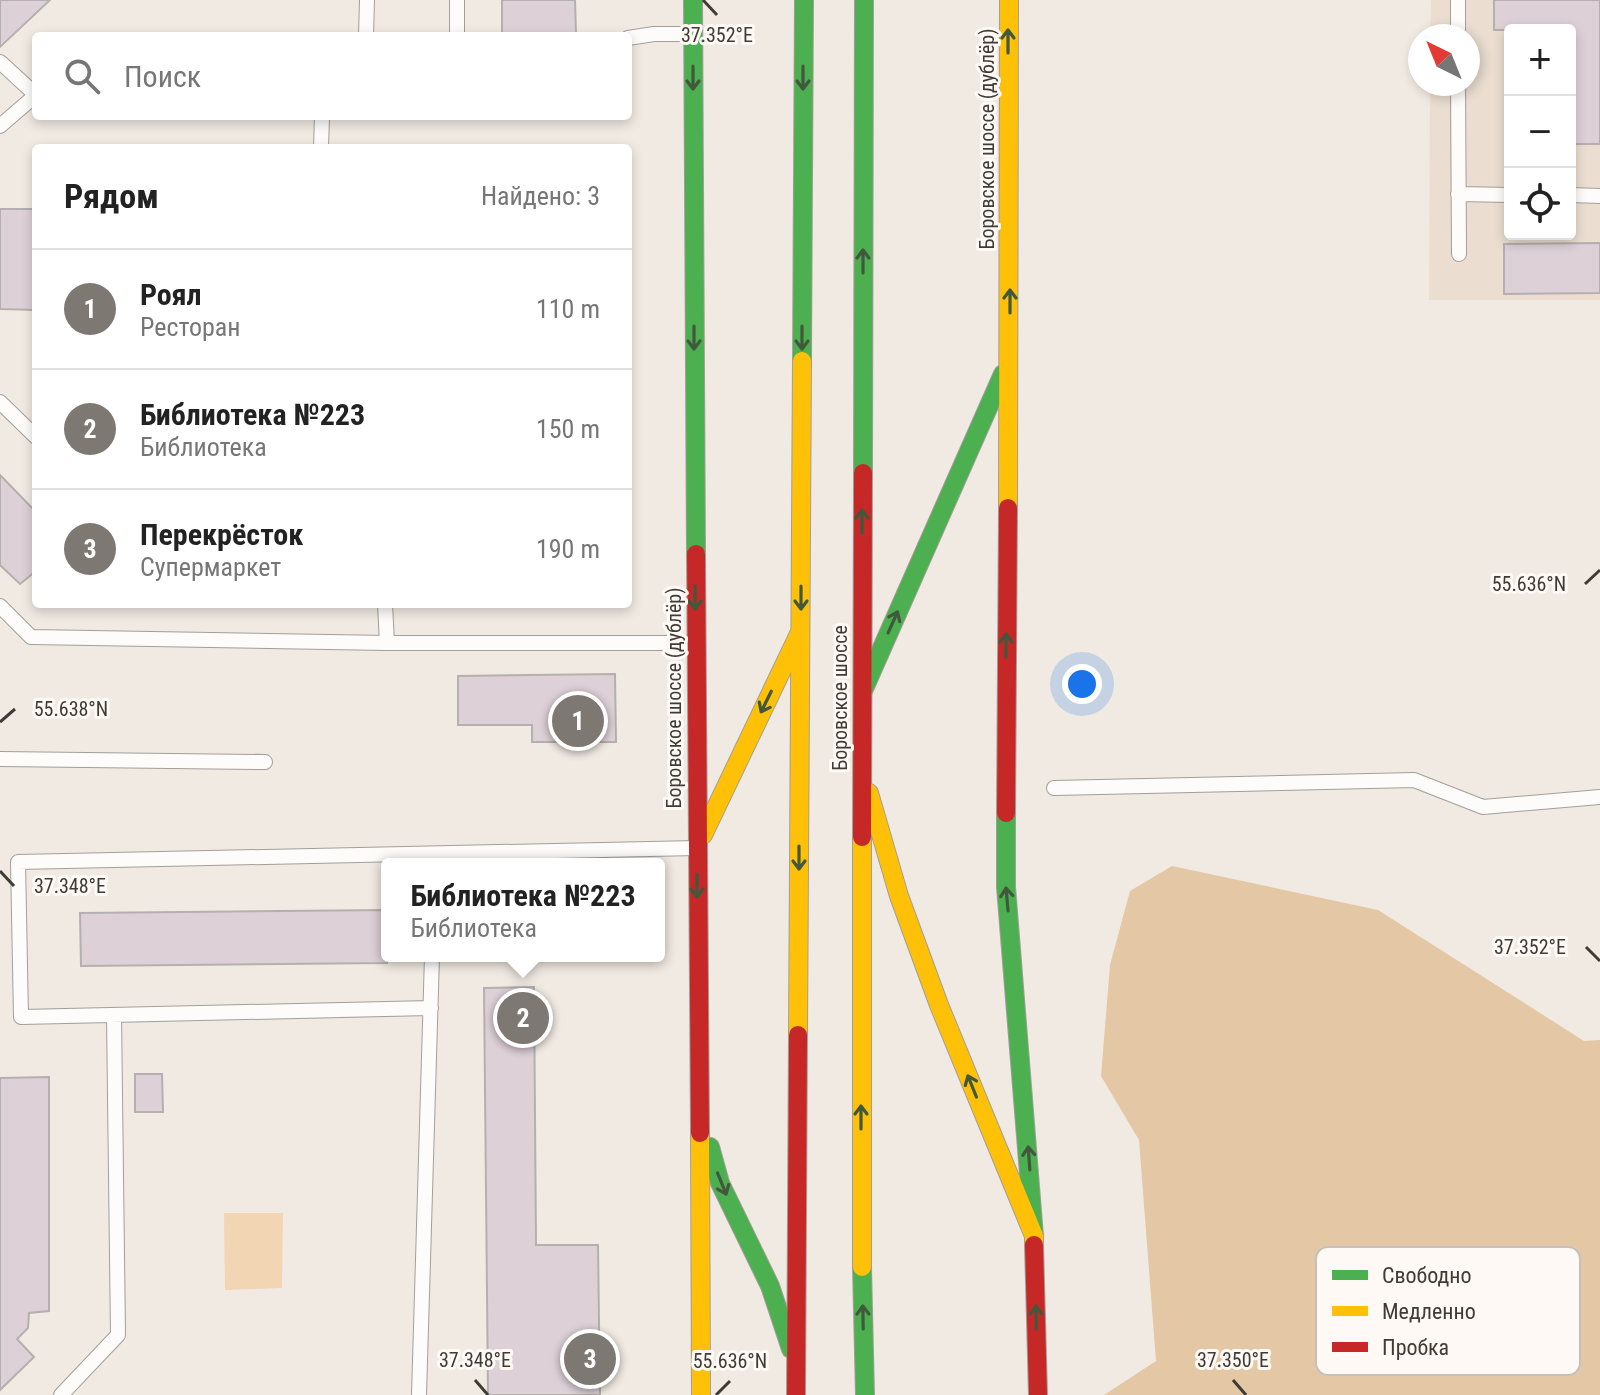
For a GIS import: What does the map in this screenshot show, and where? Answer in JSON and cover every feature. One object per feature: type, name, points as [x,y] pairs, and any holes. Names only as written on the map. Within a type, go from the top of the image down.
[{"type":"street","name":"Боровское шоссе (дублёр)","points":[[693,0],[701,1395]]},
{"type":"street","name":"Боровское шоссе","points":[[796,1395],[804,0]]},
{"type":"street","name":"Боровское шоссе","points":[[864,0],[861,1195],[865,1395]]},
{"type":"street","name":"Боровское шоссе (дублёр)","points":[[1009,0],[1006,887],[1034,1236],[1038,1395]]},
{"type":"street","points":[[862,693],[1010,357]]},
{"type":"street","points":[[697,848],[800,632]]},
{"type":"street","points":[[862,768],[899,896],[939,1005],[1034,1236]]},
{"type":"street","points":[[699,1109],[720,1183],[770,1286],[796,1365]]},
{"type":"lane","points":[[366,32],[367,0]]},
{"type":"lane","points":[[457,0],[457,32]]},
{"type":"lane","points":[[1458,0],[1458,24]]},
{"type":"lane","points":[[632,37],[693,34]]},
{"type":"lane","points":[[0,62],[32,91]]},
{"type":"lane","points":[[1458,96],[1459,254]]},
{"type":"lane","points":[[0,126],[32,98]]},
{"type":"lane","points":[[321,144],[322,120]]},
{"type":"lane","points":[[1458,194],[1504,195]]},
{"type":"lane","points":[[1576,195],[1600,196]]},
{"type":"lane","points":[[3,412],[32,434]]},
{"type":"lane","points":[[0,606],[31,637],[387,643],[695,643]]},
{"type":"lane","points":[[385,608],[387,643]]},
{"type":"lane","points":[[0,759],[265,762]]},
{"type":"lane","points":[[1054,788],[1414,780],[1483,807],[1600,797]]},
{"type":"lane","points":[[456,858],[697,848]]},
{"type":"lane","points":[[381,859],[18,862],[21,1017],[431,1008]]},
{"type":"lane","points":[[419,1395],[432,962]]},
{"type":"lane","points":[[61,1395],[118,1335],[114,1015]]},
{"type":"shaded area","points":[[1431,0],[1600,0],[1600,300],[1429,300],[1430,96],[1480,96],[1480,24],[1430,24]]},
{"type":"shaded area","points":[[1172,866],[1378,910],[1584,1041],[1600,1040],[1600,1395],[1104,1395],[1156,1361],[1139,1140],[1101,1076],[1110,965],[1130,891]]},
{"type":"shaded area","points":[[224,1213],[283,1213],[282,1288],[225,1290]]},
{"type":"building","points":[[0,0],[50,0],[0,47]]},
{"type":"building","points":[[502,0],[575,0],[576,32],[502,32]]},
{"type":"building","points":[[1494,0],[1600,0],[1600,144],[1576,144],[1576,24],[1504,24],[1504,30],[1494,30]]},
{"type":"building","points":[[0,209],[32,209],[32,310],[0,309]]},
{"type":"building","points":[[1600,243],[1600,293],[1504,294],[1504,244]]},
{"type":"building","points":[[0,475],[32,508],[32,574],[20,584],[0,565]]},
{"type":"building","points":[[615,674],[616,742],[532,742],[532,725],[458,725],[458,676]]},
{"type":"building","points":[[381,910],[381,962],[387,963],[81,966],[80,913]]},
{"type":"building","points":[[534,987],[536,1245],[598,1245],[600,1395],[488,1395],[484,988]]},
{"type":"building","points":[[135,1074],[162,1074],[163,1112],[135,1112]]},
{"type":"building","points":[[49,1077],[49,1311],[29,1313],[28,1328],[17,1339],[34,1357],[0,1390],[0,1078]]},
{"type":"traffic: fast","points":[[693,0],[696,554]]},
{"type":"traffic: fast","points":[[802,361],[804,0]]},
{"type":"traffic: fast","points":[[863,473],[864,0]]},
{"type":"traffic: fast","points":[[863,691],[1003,374]]},
{"type":"traffic: fast","points":[[1006,813],[1006,887],[1034,1236]]},
{"type":"traffic: fast","points":[[710,1147],[720,1183],[770,1286],[791,1349]]},
{"type":"traffic: fast","points":[[862,1267],[865,1395]]},
{"type":"traffic: slow","points":[[1008,508],[1009,0]]},
{"type":"traffic: slow","points":[[798,1035],[802,361]]},
{"type":"traffic: slow","points":[[703,835],[800,632]]},
{"type":"traffic: slow","points":[[869,793],[899,896],[939,1005],[1034,1236],[1034,1245]]},
{"type":"traffic: slow","points":[[862,837],[862,1267]]},
{"type":"traffic: slow","points":[[700,1133],[701,1395]]},
{"type":"traffic: jam","points":[[862,837],[863,473]]},
{"type":"traffic: jam","points":[[1006,813],[1008,508]]},
{"type":"traffic: jam","points":[[696,554],[700,1133]]},
{"type":"traffic: jam","points":[[796,1395],[798,1035]]},
{"type":"traffic: jam","points":[[1034,1245],[1038,1395]]},
{"type":"place","name":"Роял","points":[[578,721]]},
{"type":"place","name":"Библиотека №223","points":[[523,1018]]},
{"type":"place","name":"Перекрёсток","points":[[590,1359]]}]
